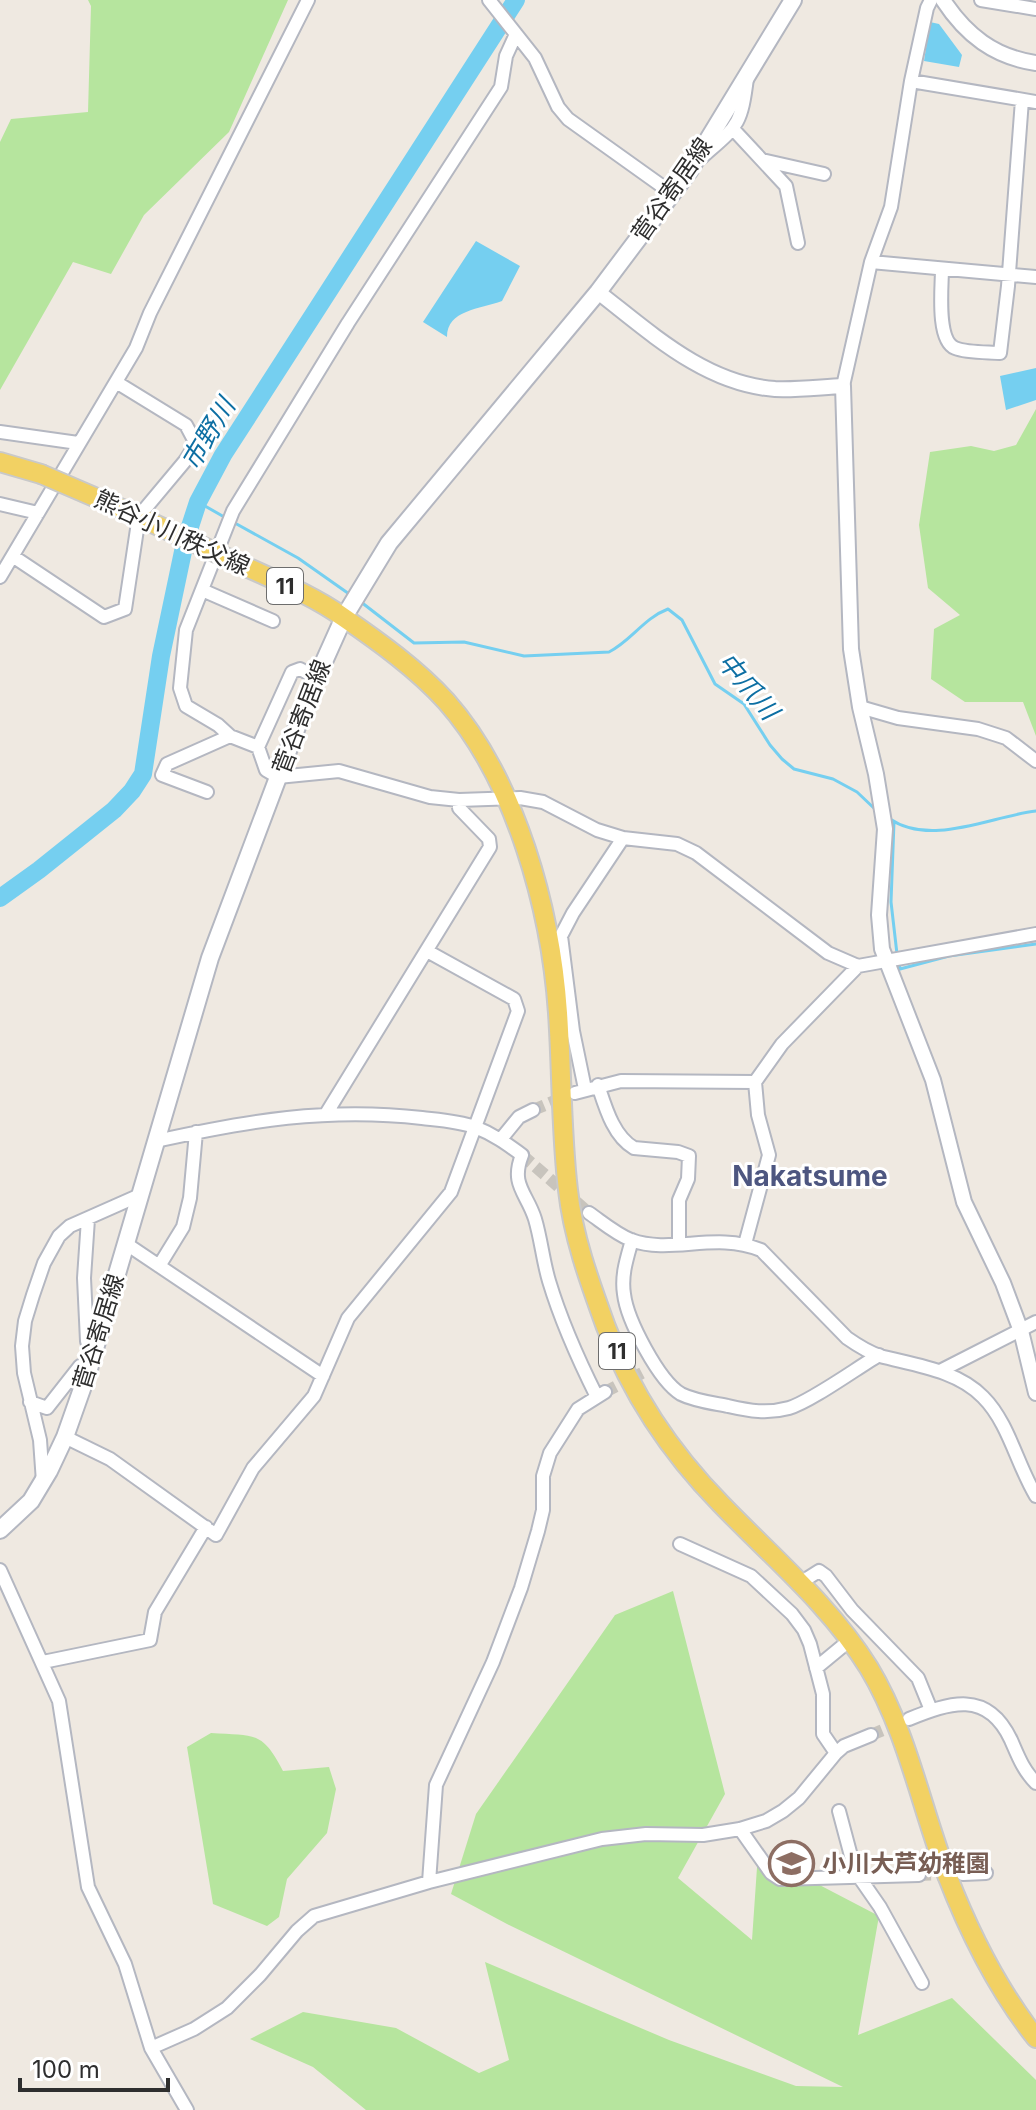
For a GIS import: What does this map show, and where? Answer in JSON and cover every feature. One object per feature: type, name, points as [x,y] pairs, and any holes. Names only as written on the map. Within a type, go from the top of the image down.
[{"type":"main road","name":"菅谷寄居線","points":[[0,1530],[31,1501],[65,1437],[89,1369],[210,958],[278,777],[344,617],[389,543],[598,292],[673,194],[793,0]]},
{"type":"main road","name":"熊谷小川秩父線","points":[[0,462],[41,474],[138,516],[344,617]]},
{"type":"main road","name":"11","points":[[344,617],[445,700],[476,741],[508,798],[529,860],[546,932],[558,1007],[572,1215],[607,1330],[629,1378],[667,1440],[710,1493],[800,1583],[850,1640],[887,1702],[947,1876],[980,1948],[1036,2038]]},
{"type":"street","points":[[0,577],[136,348],[150,313],[308,0]]},
{"type":"street","points":[[931,0],[911,81],[891,207],[871,262],[843,386],[851,649],[885,829],[879,915],[885,961],[933,1080],[964,1202],[1003,1283],[1021,1331],[1036,1393]]},
{"type":"street","points":[[943,0],[961,25],[985,46],[1022,61],[1036,63]]},
{"type":"street","points":[[981,0],[1036,9]]},
{"type":"street","points":[[490,1],[535,58],[558,107],[568,119],[673,194]]},
{"type":"street","points":[[258,747],[230,736],[218,725],[191,711],[180,696],[186,630],[241,498],[348,323],[501,87],[514,31]]},
{"type":"street","points":[[693,166],[733,129],[743,114],[748,74]]},
{"type":"street","points":[[911,81],[1036,102]]},
{"type":"street","points":[[942,269],[941,309],[949,343],[955,348],[1000,353],[1022,100]]},
{"type":"street","points":[[733,129],[786,186],[798,243]]},
{"type":"street","points":[[762,160],[824,174]]},
{"type":"street","points":[[871,262],[1036,277]]},
{"type":"street","points":[[598,292],[676,351],[730,380],[772,389],[843,386]]},
{"type":"street","points":[[14,557],[104,617],[125,609],[138,516],[185,461],[194,440],[186,425],[116,382]]},
{"type":"street","points":[[0,432],[78,443]]},
{"type":"street","points":[[0,504],[38,513]]},
{"type":"street","points":[[202,590],[273,621]]},
{"type":"street","points":[[317,678],[300,669],[292,672],[258,747],[266,770],[278,777],[339,771],[430,797],[459,800],[520,798],[543,802],[597,830],[623,838],[677,844],[696,853],[828,953],[858,966],[1036,934]]},
{"type":"street","points":[[860,707],[898,718],[978,729],[1006,738],[1036,761]]},
{"type":"street","points":[[207,792],[162,775],[167,764],[230,736]]},
{"type":"street","points":[[326,1114],[490,847],[489,839],[459,808],[459,800]]},
{"type":"street","points":[[623,838],[561,936],[573,1031],[586,1089],[628,1144],[634,1148],[689,1156],[688,1179],[679,1200],[679,1244]]},
{"type":"street","points":[[65,1437],[110,1459],[216,1535],[253,1468],[314,1396],[348,1318],[451,1192],[518,1011],[517,1003],[510,996],[427,951]]},
{"type":"street","points":[[745,1244],[769,1155],[758,1115],[755,1082],[782,1044],[858,966]]},
{"type":"street","points":[[586,1089],[647,1080],[755,1082]]},
{"type":"street","points":[[501,1139],[519,1117],[533,1110]]},
{"type":"street","points":[[156,1141],[242,1122],[326,1114],[400,1116],[475,1127],[501,1139],[522,1155],[517,1168],[518,1183],[535,1220],[548,1279],[567,1335],[601,1395],[578,1409],[550,1453],[543,1476],[541,1520],[521,1588],[493,1662],[436,1785],[429,1882]]},
{"type":"street","points":[[159,1266],[183,1227],[190,1198],[196,1132]]},
{"type":"street","points":[[43,1482],[40,1440],[30,1402],[22,1346],[33,1295],[44,1263],[59,1236],[70,1226],[140,1195]]},
{"type":"street","points":[[589,1213],[632,1240],[679,1244],[725,1240],[745,1244],[770,1257],[847,1338],[879,1355],[940,1371],[982,1395],[997,1415],[1036,1496]]},
{"type":"street","points":[[88,1219],[84,1278],[87,1341],[96,1345]]},
{"type":"street","points":[[632,1240],[623,1274],[624,1297],[655,1365],[679,1393],[754,1412],[793,1407],[879,1355]]},
{"type":"street","points":[[125,1243],[323,1376]]},
{"type":"street","points":[[940,1371],[1036,1322]]},
{"type":"street","points":[[642,1373],[655,1365]]},
{"type":"street","points":[[30,1402],[47,1408],[80,1366],[89,1369]]},
{"type":"street","points":[[43,1662],[150,1640],[155,1612],[206,1527]]},
{"type":"street","points":[[680,1544],[733,1567],[760,1584],[804,1630],[823,1694],[823,1734],[836,1753]]},
{"type":"street","points":[[0,1570],[59,1701],[66,1730],[88,1887],[125,1964],[151,2048],[187,2110]]},
{"type":"street","points":[[800,1583],[819,1571],[826,1576],[852,1610],[918,1678],[931,1710]]},
{"type":"street","points":[[816,1668],[850,1640]]},
{"type":"street","points":[[909,1719],[954,1703],[990,1713],[1010,1738],[1018,1759],[1036,1783]]},
{"type":"street","points":[[151,2048],[194,2029],[227,2008],[314,1916],[429,1882],[602,1839],[646,1834],[703,1835],[766,1821],[791,1805],[844,1746],[871,1735]]},
{"type":"street","points":[[839,1811],[858,1875],[880,1907],[922,1983]]},
{"type":"street","points":[[740,1829],[771,1873],[780,1879],[919,1875]]},
{"type":"street","points":[[963,1874],[986,1873]]},
{"type":"green space","points":[[88,0],[288,0],[229,132],[144,215],[111,274],[73,262],[0,390],[0,142],[11,119],[88,112],[91,6]]},
{"type":"green space","points":[[1036,409],[1036,736],[1023,702],[965,702],[931,679],[934,629],[960,615],[928,588],[919,525],[930,452],[971,446],[994,451],[1016,445]]},
{"type":"green space","points":[[673,1591],[725,1794],[678,1878],[752,1940],[758,1853],[879,1916],[858,2035],[952,1998],[1036,2080],[1036,2110],[366,2110],[313,2067],[250,2039],[303,2012],[396,2028],[479,2073],[509,2060],[485,1962],[669,2040],[796,2086],[843,2087],[451,1894],[476,1814],[615,1615]]},
{"type":"green space","points":[[211,1733],[255,1738],[269,1748],[283,1771],[329,1767],[336,1789],[327,1833],[287,1879],[279,1917],[267,1926],[213,1904],[187,1747]]},
{"type":"water","points":[[930,22],[939,24],[962,55],[959,67],[924,61]]},
{"type":"water","points":[[476,241],[520,266],[502,301],[459,316],[448,328],[447,337],[423,322]]},
{"type":"water","points":[[1036,368],[1036,400],[1006,410],[1000,376]]},
{"type":"waterway","name":"市野川","points":[[0,898],[114,810],[143,774],[161,656],[185,542],[198,502],[223,455],[516,0]]},
{"type":"waterway","name":"中爪川","points":[[198,502],[226,518]]},
{"type":"waterway","name":"中爪川","points":[[233,522],[298,558],[352,596]]},
{"type":"waterway","name":"中爪川","points":[[361,602],[414,643],[464,642],[524,656],[609,652],[668,609],[682,620],[715,684],[744,704],[782,759],[794,769],[833,779],[857,792],[877,811]]},
{"type":"waterway","points":[[890,819],[906,827],[943,830],[1036,811]]},
{"type":"waterway","name":"中爪川","points":[[894,822],[891,902],[897,954]]},
{"type":"waterway","name":"中爪川","points":[[899,962],[900,969],[949,956],[1036,944]]},
{"type":"tunnel","points":[[533,1110],[567,1096]]},
{"type":"tunnel","points":[[522,1155],[589,1213]]},
{"type":"tunnel","points":[[605,1392],[642,1373]]},
{"type":"tunnel","points":[[871,1735],[902,1722]]},
{"type":"tunnel","points":[[919,1875],[951,1874]]},
{"type":"place","name":"小川大芦幼稚園","points":[[791,1864]]},
{"type":"district","name":"Nakatsume","points":[[810,1176]]}]
